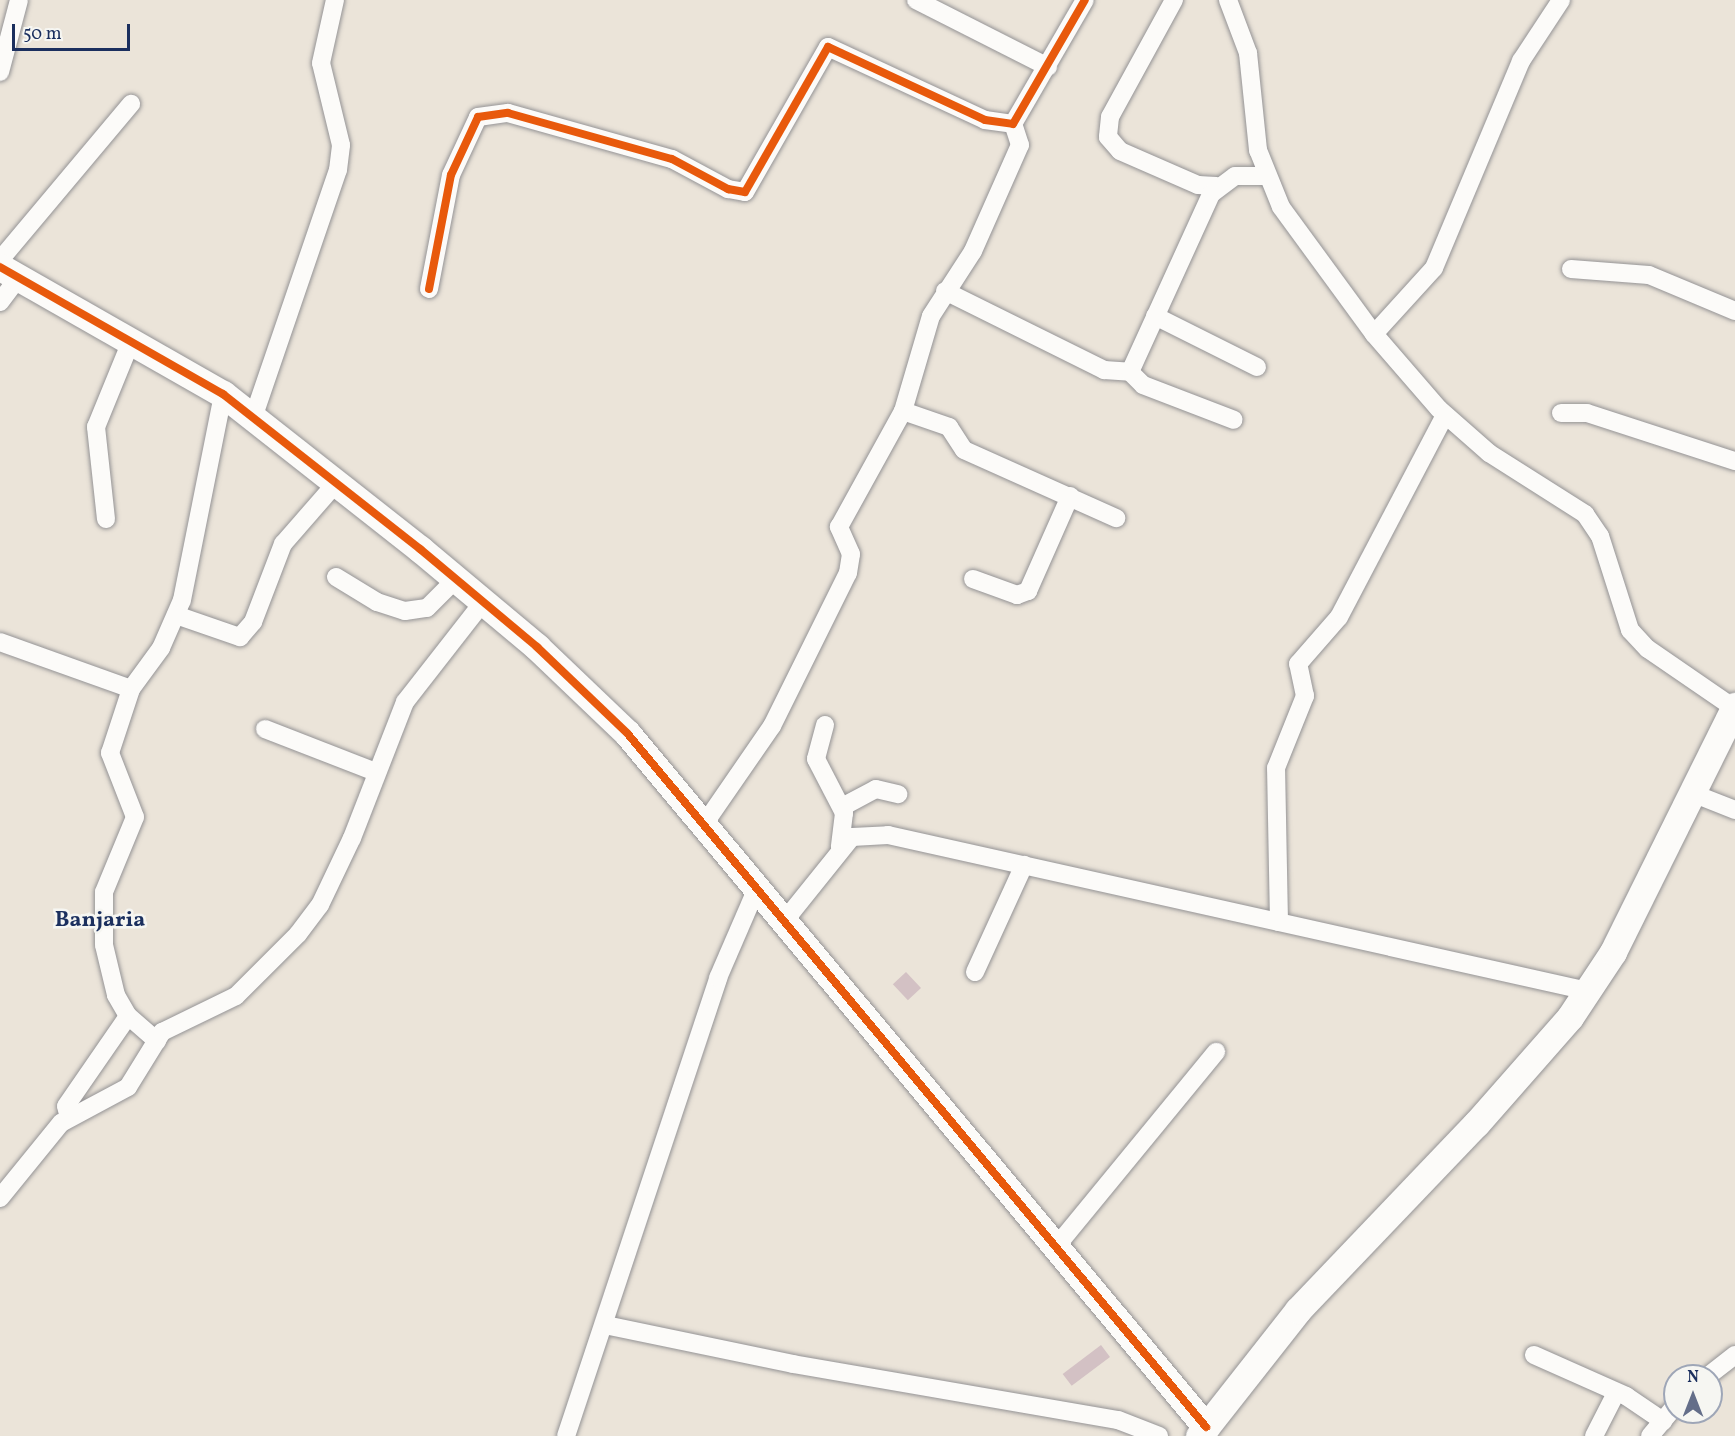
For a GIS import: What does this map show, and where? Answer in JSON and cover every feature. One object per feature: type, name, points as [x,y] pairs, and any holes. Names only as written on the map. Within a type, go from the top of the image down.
[{"type":"street","points":[[0,71],[19,0]]},
{"type":"street","points":[[253,418],[338,170],[341,145],[321,63],[335,0]]},
{"type":"street","points":[[916,0],[1048,67]]},
{"type":"street","points":[[705,823],[772,726],[848,573],[851,554],[839,527],[903,411],[926,330],[945,291],[973,251],[1020,145],[1013,124],[1085,0]]},
{"type":"street","points":[[1173,0],[1110,117],[1108,137],[1120,151],[1184,180],[1216,186]]},
{"type":"street","points":[[6,268],[132,339],[223,394],[337,482],[456,579],[627,733],[705,823],[757,888],[786,919],[1203,1432],[1298,1310],[1515,1082],[1588,991],[1735,707],[1648,649],[1630,630],[1600,536],[1585,514],[1489,453],[1445,415],[1374,334],[1281,207],[1266,176],[1248,53],[1228,0]]},
{"type":"street","points":[[1374,334],[1434,268],[1521,61],[1561,0]]},
{"type":"street","points":[[429,289],[439,218],[459,151],[478,117],[492,113],[672,159],[737,192],[751,188],[828,47],[985,120],[1013,124]]},
{"type":"street","points":[[0,302],[6,268],[131,104]]},
{"type":"street","points":[[1130,372],[1216,186],[1235,176],[1266,176]]},
{"type":"street","points":[[1572,269],[1648,275],[1735,311]]},
{"type":"street","points":[[945,291],[1104,370],[1130,372],[1143,385],[1234,420]]},
{"type":"street","points":[[1155,316],[1257,367]]},
{"type":"street","points":[[106,519],[96,427],[132,339]]},
{"type":"street","points":[[157,1041],[128,1016],[116,995],[103,926],[104,891],[135,817],[110,753],[131,689],[161,648],[176,615],[223,394]]},
{"type":"street","points":[[903,411],[949,427],[964,450],[1116,518]]},
{"type":"street","points":[[1561,413],[1595,415],[1735,462]]},
{"type":"street","points":[[1279,922],[1276,768],[1305,696],[1298,664],[1339,617],[1445,415]]},
{"type":"street","points":[[176,615],[240,636],[253,622],[283,544],[337,482]]},
{"type":"street","points":[[973,579],[1017,595],[1028,591],[1070,496]]},
{"type":"street","points":[[336,578],[377,602],[405,611],[427,608],[456,579]]},
{"type":"street","points":[[0,1198],[69,1118],[118,1097],[169,1027],[237,996],[298,934],[320,905],[405,702],[483,602]]},
{"type":"street","points":[[0,642],[131,689]]},
{"type":"street","points":[[825,725],[816,759],[842,807],[840,848]]},
{"type":"street","points":[[265,729],[376,772]]},
{"type":"street","points":[[842,807],[876,789],[898,794]]},
{"type":"street","points":[[1692,793],[1735,810]]},
{"type":"street","points":[[786,919],[840,848],[852,837],[888,835],[1588,991]]},
{"type":"street","points":[[975,972],[1024,865]]},
{"type":"street","points":[[566,1436],[605,1325],[718,978],[757,888]]},
{"type":"street","points":[[69,1118],[66,1106],[128,1016]]},
{"type":"street","points":[[1055,1248],[1216,1052]]},
{"type":"street","points":[[605,1325],[793,1364],[1118,1420],[1159,1436]]},
{"type":"street","points":[[1534,1355],[1616,1393],[1663,1421],[1650,1436]]},
{"type":"street","points":[[1723,1364],[1735,1355]]},
{"type":"street","points":[[1594,1436],[1616,1393]]},
{"type":"building","points":[[906,972],[921,988],[908,1000],[893,984]]},
{"type":"building","points":[[1101,1345],[1110,1357],[1072,1386],[1063,1374]]},
{"type":"cycle path","points":[[429,289],[451,175],[478,117],[508,113],[672,159],[728,189],[745,192],[828,47],[985,120],[1013,124],[1085,0]]},
{"type":"cycle path","points":[[0,267],[223,394],[420,549],[537,647],[627,733],[1206,1427]]},
{"type":"district","name":"Banjaria","points":[[100,921]]}]
